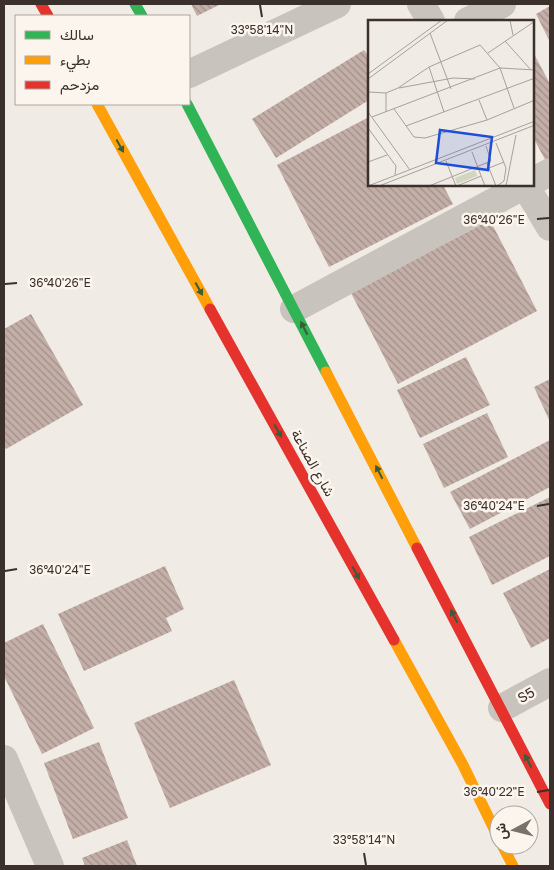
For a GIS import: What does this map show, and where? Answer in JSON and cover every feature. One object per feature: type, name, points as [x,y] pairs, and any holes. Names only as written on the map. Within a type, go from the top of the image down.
[{"type":"main road","points":[[41,4],[47,15]]},
{"type":"main road","points":[[135,4],[141,15]]},
{"type":"main road","name":"شارع الصناعة","points":[[97,105],[463,765],[489,818]]},
{"type":"main road","points":[[188,105],[502,708],[550,804]]},
{"type":"street","points":[[190,74],[337,4]]},
{"type":"street","points":[[421,4],[430,20]]},
{"type":"street","points":[[470,20],[502,4]]},
{"type":"street","points":[[534,180],[550,172]]},
{"type":"street","points":[[294,309],[523,186]]},
{"type":"street","points":[[526,186],[550,227]]},
{"type":"street","name":"S5","points":[[502,708],[550,682]]},
{"type":"street","points":[[4,759],[50,866]]},
{"type":"building","points":[[191,4],[221,4],[197,16]]},
{"type":"building","points":[[550,6],[550,42],[536,14]]},
{"type":"building","points":[[364,50],[368,56],[368,101],[276,158],[252,119]]},
{"type":"building","points":[[534,54],[550,84],[549,167],[534,139]]},
{"type":"building","points":[[368,118],[368,186],[444,186],[453,204],[329,267],[277,165]]},
{"type":"building","points":[[490,220],[537,311],[398,384],[351,293]]},
{"type":"building","points":[[31,314],[83,405],[6,449],[4,445],[4,329]]},
{"type":"building","points":[[466,357],[490,405],[420,438],[397,390]]},
{"type":"building","points":[[550,379],[550,422],[534,387]]},
{"type":"building","points":[[487,413],[508,457],[444,488],[423,444]]},
{"type":"building","points":[[550,440],[550,487],[470,529],[450,492]]},
{"type":"building","points":[[550,497],[550,556],[492,585],[469,537]]},
{"type":"building","points":[[165,566],[184,609],[166,618],[172,631],[84,671],[58,614]]},
{"type":"building","points":[[550,569],[550,638],[531,648],[503,593]]},
{"type":"building","points":[[43,624],[94,728],[42,754],[4,676],[4,643]]},
{"type":"building","points":[[234,680],[271,765],[170,808],[134,723]]},
{"type":"building","points":[[99,742],[128,818],[73,839],[44,763]]},
{"type":"building","points":[[127,840],[137,866],[85,866],[82,858]]},
{"type":"traffic: fast","points":[[135,4],[141,15]]},
{"type":"traffic: fast","points":[[188,105],[326,372]]},
{"type":"traffic: slow","points":[[98,105],[210,309]]},
{"type":"traffic: slow","points":[[326,372],[417,548]]},
{"type":"traffic: slow","points":[[394,640],[463,765],[489,818]]},
{"type":"traffic: slow","points":[[507,855],[513,866]]},
{"type":"traffic: jam","points":[[41,4],[47,15]]},
{"type":"traffic: jam","points":[[210,309],[394,640]]},
{"type":"traffic: jam","points":[[417,548],[550,804]]}]
